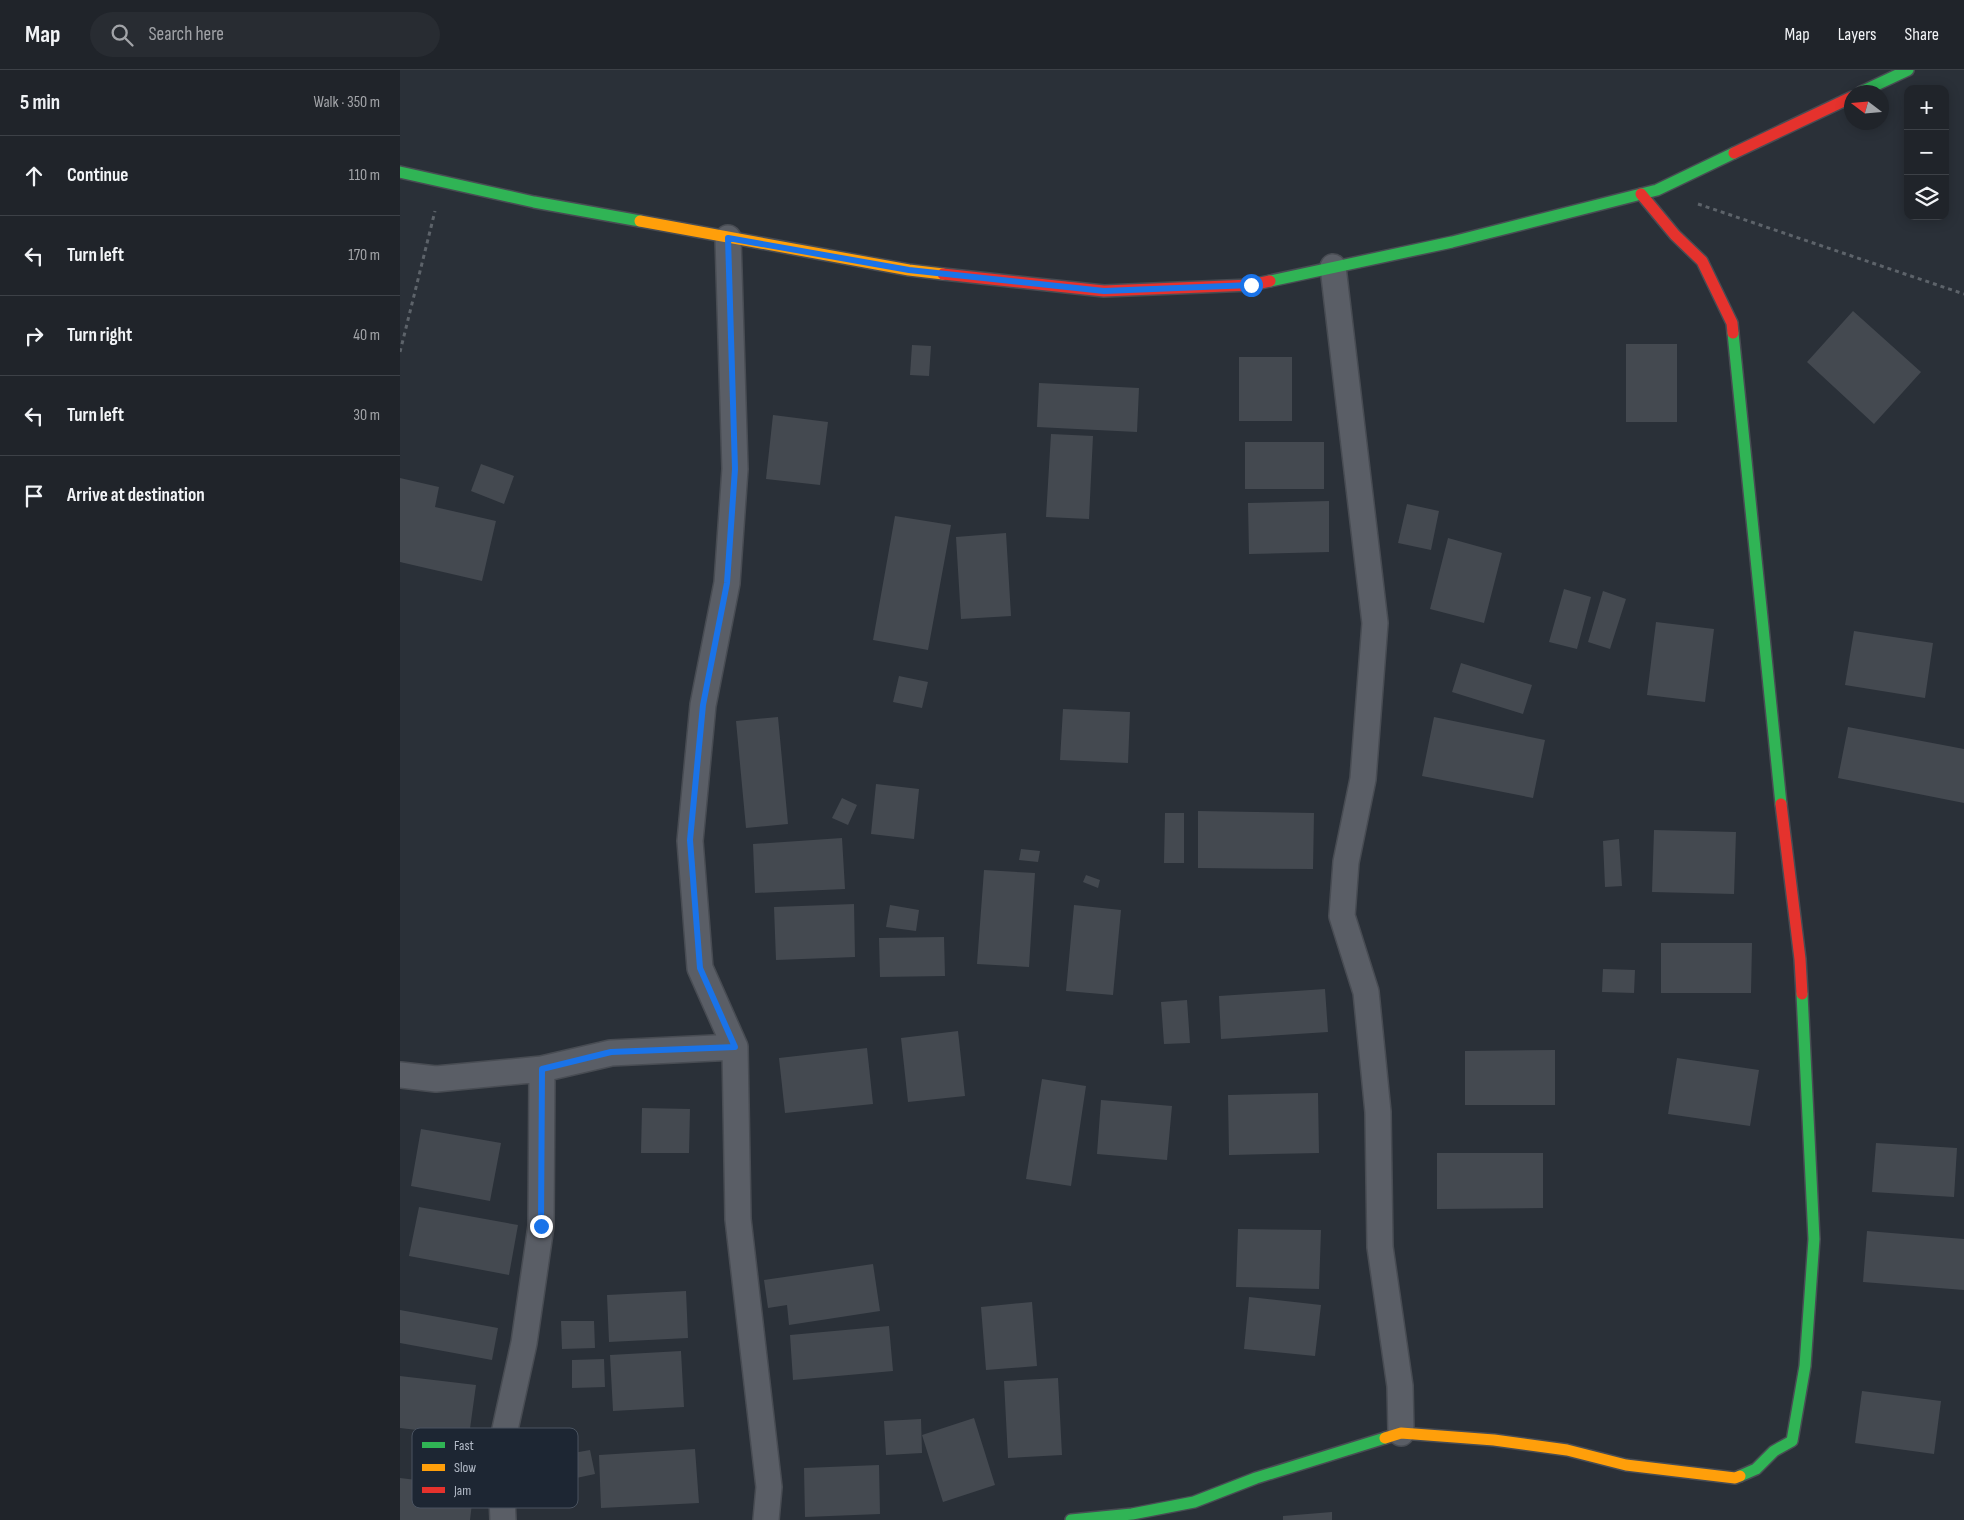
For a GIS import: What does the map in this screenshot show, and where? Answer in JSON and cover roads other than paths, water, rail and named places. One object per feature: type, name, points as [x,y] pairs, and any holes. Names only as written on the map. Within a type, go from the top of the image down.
[{"type":"street","points":[[1876,85],[1908,70]]},
{"type":"street","points":[[400,172],[534,202],[909,270],[1104,291],[1251,285],[1452,242],[1657,190],[1844,101]]},
{"type":"street","points":[[1071,1520],[1132,1514],[1194,1502],[1256,1478],[1401,1433],[1512,1442],[1566,1450],[1626,1465],[1735,1478],[1756,1470],[1774,1451],[1792,1441],[1805,1366],[1814,1240],[1800,959],[1776,765],[1732,323],[1702,261],[1675,236],[1642,194]]},
{"type":"street","points":[[728,238],[735,469],[727,583],[703,705],[690,840],[700,968],[735,1047],[738,1219],[769,1487],[766,1520]]},
{"type":"street","points":[[1333,267],[1375,623],[1363,779],[1346,862],[1342,916],[1366,992],[1378,1112],[1380,1246],[1400,1386],[1401,1433]]},
{"type":"street","points":[[400,1075],[436,1080],[542,1069],[611,1052],[735,1047]]},
{"type":"street","points":[[505,1428],[524,1343],[541,1226],[542,1069]]}]
